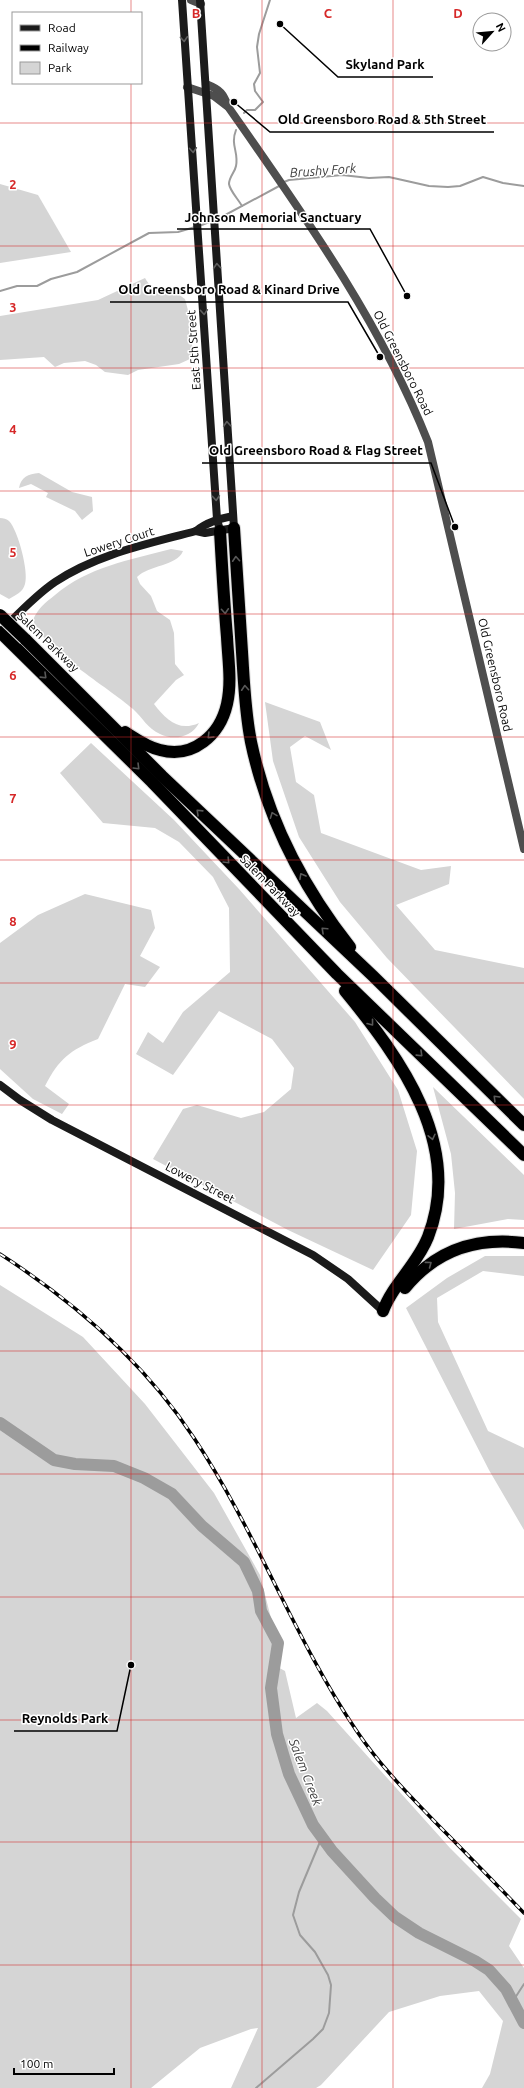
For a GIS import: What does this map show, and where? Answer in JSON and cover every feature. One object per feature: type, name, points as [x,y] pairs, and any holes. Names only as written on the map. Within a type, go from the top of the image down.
[{"type":"highway","points":[[234,522],[247,716],[251,740],[263,787],[279,831],[309,888],[332,924],[373,976]]},
{"type":"highway","points":[[108,720],[148,746],[161,751],[175,752],[196,747],[208,738],[218,726],[227,704],[229,680],[218,525]]},
{"type":"highway","name":"Salem Parkway","points":[[0,614],[189,802],[373,976],[524,1125]]},
{"type":"highway","name":"Salem Parkway","points":[[0,632],[152,782],[302,939],[524,1155]]},
{"type":"highway","points":[[302,939],[364,1014],[393,1052],[417,1095],[434,1143],[437,1188],[432,1224],[417,1259],[386,1301],[383,1311]]},
{"type":"highway","points":[[383,1311],[392,1305],[420,1271],[446,1253],[483,1242],[501,1241],[524,1243]]},
{"type":"main road","name":"East 5th Street","points":[[182,0],[218,525]]},
{"type":"main road","points":[[201,2],[205,88],[234,522]]},
{"type":"main road","name":"Lowery Court","points":[[0,632],[40,593],[78,569],[114,554],[196,531],[203,525],[218,525],[234,522]]},
{"type":"main road","name":"Lowery Court","points":[[196,531],[205,533],[218,525],[234,522]]},
{"type":"main road","name":"Lowery Street","points":[[0,1085],[20,1100],[52,1120],[313,1255],[348,1279],[383,1311]]},
{"type":"street","points":[[191,0],[201,2]]},
{"type":"street","name":"Old Greensboro Road","points":[[187,86],[220,91],[229,108],[288,192],[338,268],[389,358],[413,405],[428,442],[524,849]]},
{"type":"green space","points":[[0,184],[38,195],[71,252],[0,263]]},
{"type":"green space","points":[[145,278],[148,283],[155,288],[178,294],[185,299],[189,314],[193,355],[190,359],[179,364],[138,370],[128,375],[105,372],[96,365],[85,361],[64,363],[55,367],[44,357],[0,360],[0,316],[98,300]]},
{"type":"green space","points":[[39,473],[72,492],[92,497],[93,511],[82,520],[75,511],[46,497],[48,493],[31,484],[19,488],[23,479],[32,474]]},
{"type":"green space","points":[[0,518],[8,520],[16,533],[22,551],[26,578],[23,589],[9,599],[0,594]]},
{"type":"green space","points":[[171,549],[183,551],[175,560],[148,570],[137,577],[140,584],[151,596],[157,611],[170,620],[174,633],[175,664],[184,675],[176,680],[154,704],[163,715],[174,723],[185,726],[199,723],[192,732],[177,737],[165,736],[152,729],[133,709],[63,656],[39,632],[33,620],[37,612],[45,603],[68,585],[81,578],[95,571],[125,561]]},
{"type":"green space","points":[[265,702],[320,722],[331,750],[305,736],[290,747],[296,782],[314,795],[321,833],[421,870],[451,866],[449,884],[396,905],[435,950],[524,968],[524,1099],[387,958],[340,902],[299,837],[273,761]]},
{"type":"green space","points":[[91,743],[174,820],[239,889],[355,1022],[398,1090],[417,1151],[411,1215],[373,1270],[288,1230],[153,1159],[183,1109],[197,1105],[241,1118],[264,1112],[291,1089],[294,1068],[272,1039],[219,1011],[173,1075],[136,1054],[148,1032],[163,1043],[183,1012],[230,972],[229,908],[213,877],[179,842],[155,828],[103,823],[60,773]]},
{"type":"green space","points":[[85,894],[151,910],[155,928],[140,956],[160,967],[145,987],[125,984],[98,1039],[80,1047],[66,1056],[55,1069],[45,1086],[69,1104],[62,1114],[33,1099],[0,1069],[0,943],[38,915]]},
{"type":"green space","points":[[433,1087],[524,1175],[524,1220],[508,1219],[454,1229],[455,1193],[451,1154]]},
{"type":"green space","points":[[485,1256],[524,1256],[524,1276],[483,1271],[437,1298],[438,1322],[488,1431],[524,1448],[524,1530],[489,1470],[406,1308],[447,1278]]},
{"type":"green space","points":[[0,1285],[83,1337],[145,1404],[214,1493],[260,1575],[272,1622],[272,1664],[285,1671],[296,1718],[317,1703],[327,1711],[450,1848],[521,1919],[509,1946],[524,1968],[524,2088],[482,2088],[490,2074],[503,2021],[479,1991],[440,1996],[389,2012],[321,2085],[316,2088],[231,2088],[258,2028],[251,2029],[200,2048],[151,2088],[0,2088]]},
{"type":"waterway","points":[[244,113],[247,110],[255,110],[263,102],[255,91],[254,84],[260,73],[257,47],[259,34],[270,0]]},
{"type":"waterway","points":[[236,130],[234,135],[234,144],[237,161],[229,184],[232,192],[242,206]]},
{"type":"waterway","name":"Brushy Fork","points":[[284,182],[289,180],[342,175],[369,178],[389,177],[429,186],[448,187],[460,186],[483,177],[503,183],[524,186]]},
{"type":"waterway","name":"Brushy Fork","points":[[216,220],[281,185]]},
{"type":"waterway","name":"Brushy Fork","points":[[199,226],[212,221]]},
{"type":"waterway","name":"Brushy Fork","points":[[0,291],[17,286],[37,286],[51,279],[77,272],[149,233],[178,232],[195,227]]},
{"type":"waterway","name":"Salem Creek","points":[[0,1423],[54,1460],[75,1464],[114,1466],[144,1478],[172,1494],[202,1526],[244,1562],[258,1591],[261,1611],[278,1643],[271,1688],[277,1734],[289,1774],[313,1825],[332,1851],[375,1898],[395,1917],[419,1933],[475,1961],[489,1970],[506,1989],[524,2023]]},
{"type":"waterway","points":[[256,2088],[323,2029],[329,2013],[331,1985],[328,1975],[315,1952],[300,1935],[293,1915],[299,1892],[322,1837]]},
{"type":"waterway","points":[[513,2001],[524,1984]]},
{"type":"railway","points":[[0,1254],[55,1293],[107,1336],[131,1359],[174,1410],[216,1473],[237,1510],[313,1659],[365,1743],[407,1792],[524,1913]]},
{"type":"place","name":"Skyland Park","points":[[280,24]]},
{"type":"place","name":"Old Greensboro Road & 5th Street","points":[[234,102]]},
{"type":"place","name":"Johnson Memorial Sanctuary","points":[[407,296]]},
{"type":"place","name":"Old Greensboro Road & Kinard Drive","points":[[380,357]]},
{"type":"place","name":"Old Greensboro Road & Flag Street","points":[[455,527]]},
{"type":"place","name":"Reynolds Park","points":[[131,1665]]}]
